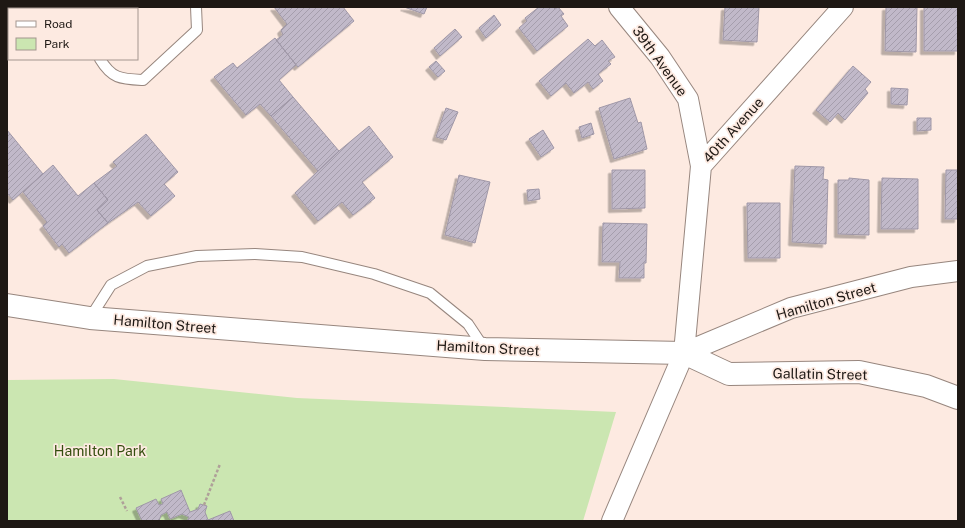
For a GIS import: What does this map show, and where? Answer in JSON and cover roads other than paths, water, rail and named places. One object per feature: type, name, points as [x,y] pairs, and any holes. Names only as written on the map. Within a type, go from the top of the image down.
[{"type":"street","name":"39th Avenue","points":[[619,7],[660,56],[688,98],[701,166]]},
{"type":"street","name":"40th Avenue","points":[[612,521],[684,353],[701,166],[843,7]]},
{"type":"street","name":"Hamilton Street","points":[[7,305],[90,318],[486,350],[684,353],[791,308],[912,277],[958,271]]},
{"type":"street","name":"Gallatin Street","points":[[684,353],[729,374],[860,372],[926,386],[958,398]]},
{"type":"lane","points":[[101,60],[107,70],[121,79],[144,80],[197,30],[196,7]]},
{"type":"lane","points":[[90,318],[111,285],[147,266],[197,256],[255,254],[302,257],[374,274],[430,293],[468,324],[486,350]]},
{"type":"park label","name":"Hamilton Park","points":[[100,451]]}]
